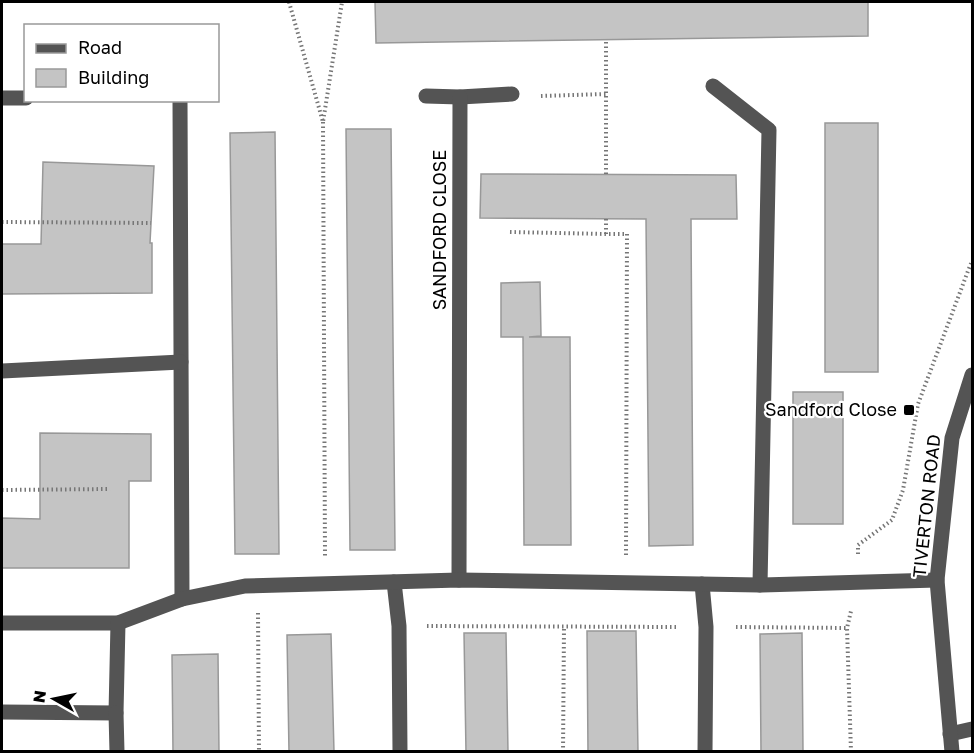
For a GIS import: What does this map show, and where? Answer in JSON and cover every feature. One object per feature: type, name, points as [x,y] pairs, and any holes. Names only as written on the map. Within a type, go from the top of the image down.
[{"type":"street","points":[[713,86],[769,130],[760,585]]},
{"type":"street","points":[[426,96],[512,94]]},
{"type":"street","name":"SANDFORD CLOSE","points":[[459,579],[460,97]]},
{"type":"street","points":[[2,98],[24,98]]},
{"type":"street","points":[[180,102],[182,599]]},
{"type":"street","points":[[2,371],[181,362]]},
{"type":"street","name":"TIVERTON ROAD","points":[[952,752],[937,580],[952,438],[972,375]]},
{"type":"street","points":[[2,623],[118,622],[182,599],[245,586],[459,579],[760,585],[937,580]]},
{"type":"street","points":[[394,582],[399,626],[400,752]]},
{"type":"street","points":[[702,584],[706,627],[705,752]]},
{"type":"street","points":[[117,752],[118,622]]},
{"type":"street","points":[[2,712],[116,713]]},
{"type":"street","points":[[950,734],[972,729]]},
{"type":"path","points":[[289,2],[323,122]]},
{"type":"path","points":[[326,584],[323,122],[342,2]]},
{"type":"path","points":[[606,40],[606,174]]},
{"type":"path","points":[[512,94],[544,96],[606,94]]},
{"type":"path","points":[[606,219],[606,234]]},
{"type":"path","points":[[2,222],[180,223]]},
{"type":"path","points":[[510,232],[627,234],[626,582]]},
{"type":"path","points":[[851,752],[847,628],[858,583],[858,544],[892,520],[903,490],[918,404],[972,261]]},
{"type":"path","points":[[2,490],[110,489]]},
{"type":"path","points":[[258,586],[259,752]]},
{"type":"path","points":[[399,626],[847,628]]},
{"type":"path","points":[[563,752],[564,627]]},
{"type":"building","points":[[375,2],[868,2],[868,36],[376,43]]},
{"type":"building","points":[[825,123],[878,123],[878,372],[825,372]]},
{"type":"building","points":[[346,129],[391,129],[395,550],[350,550]]},
{"type":"building","points":[[275,132],[279,554],[235,554],[230,133]]},
{"type":"building","points":[[43,162],[154,166],[150,243],[152,243],[152,293],[2,294],[2,244],[41,244]]},
{"type":"building","points":[[481,174],[736,175],[737,219],[691,219],[693,545],[649,546],[646,219],[480,218]]},
{"type":"building","points":[[540,282],[541,336],[529,337],[570,337],[571,545],[524,545],[523,337],[501,337],[501,283]]},
{"type":"building","points":[[793,392],[843,392],[843,524],[793,524]]},
{"type":"building","points":[[40,433],[151,434],[151,481],[129,481],[129,568],[2,568],[2,518],[40,519]]},
{"type":"building","points":[[587,631],[636,631],[638,752],[588,752]]},
{"type":"building","points":[[464,633],[506,633],[508,752],[466,752]]},
{"type":"building","points":[[802,633],[803,752],[761,752],[760,634]]},
{"type":"building","points":[[331,634],[334,752],[289,752],[287,635]]},
{"type":"building","points":[[218,654],[219,752],[173,752],[172,655]]},
{"type":"place","name":"Sandford Close","points":[[909,410]]}]
